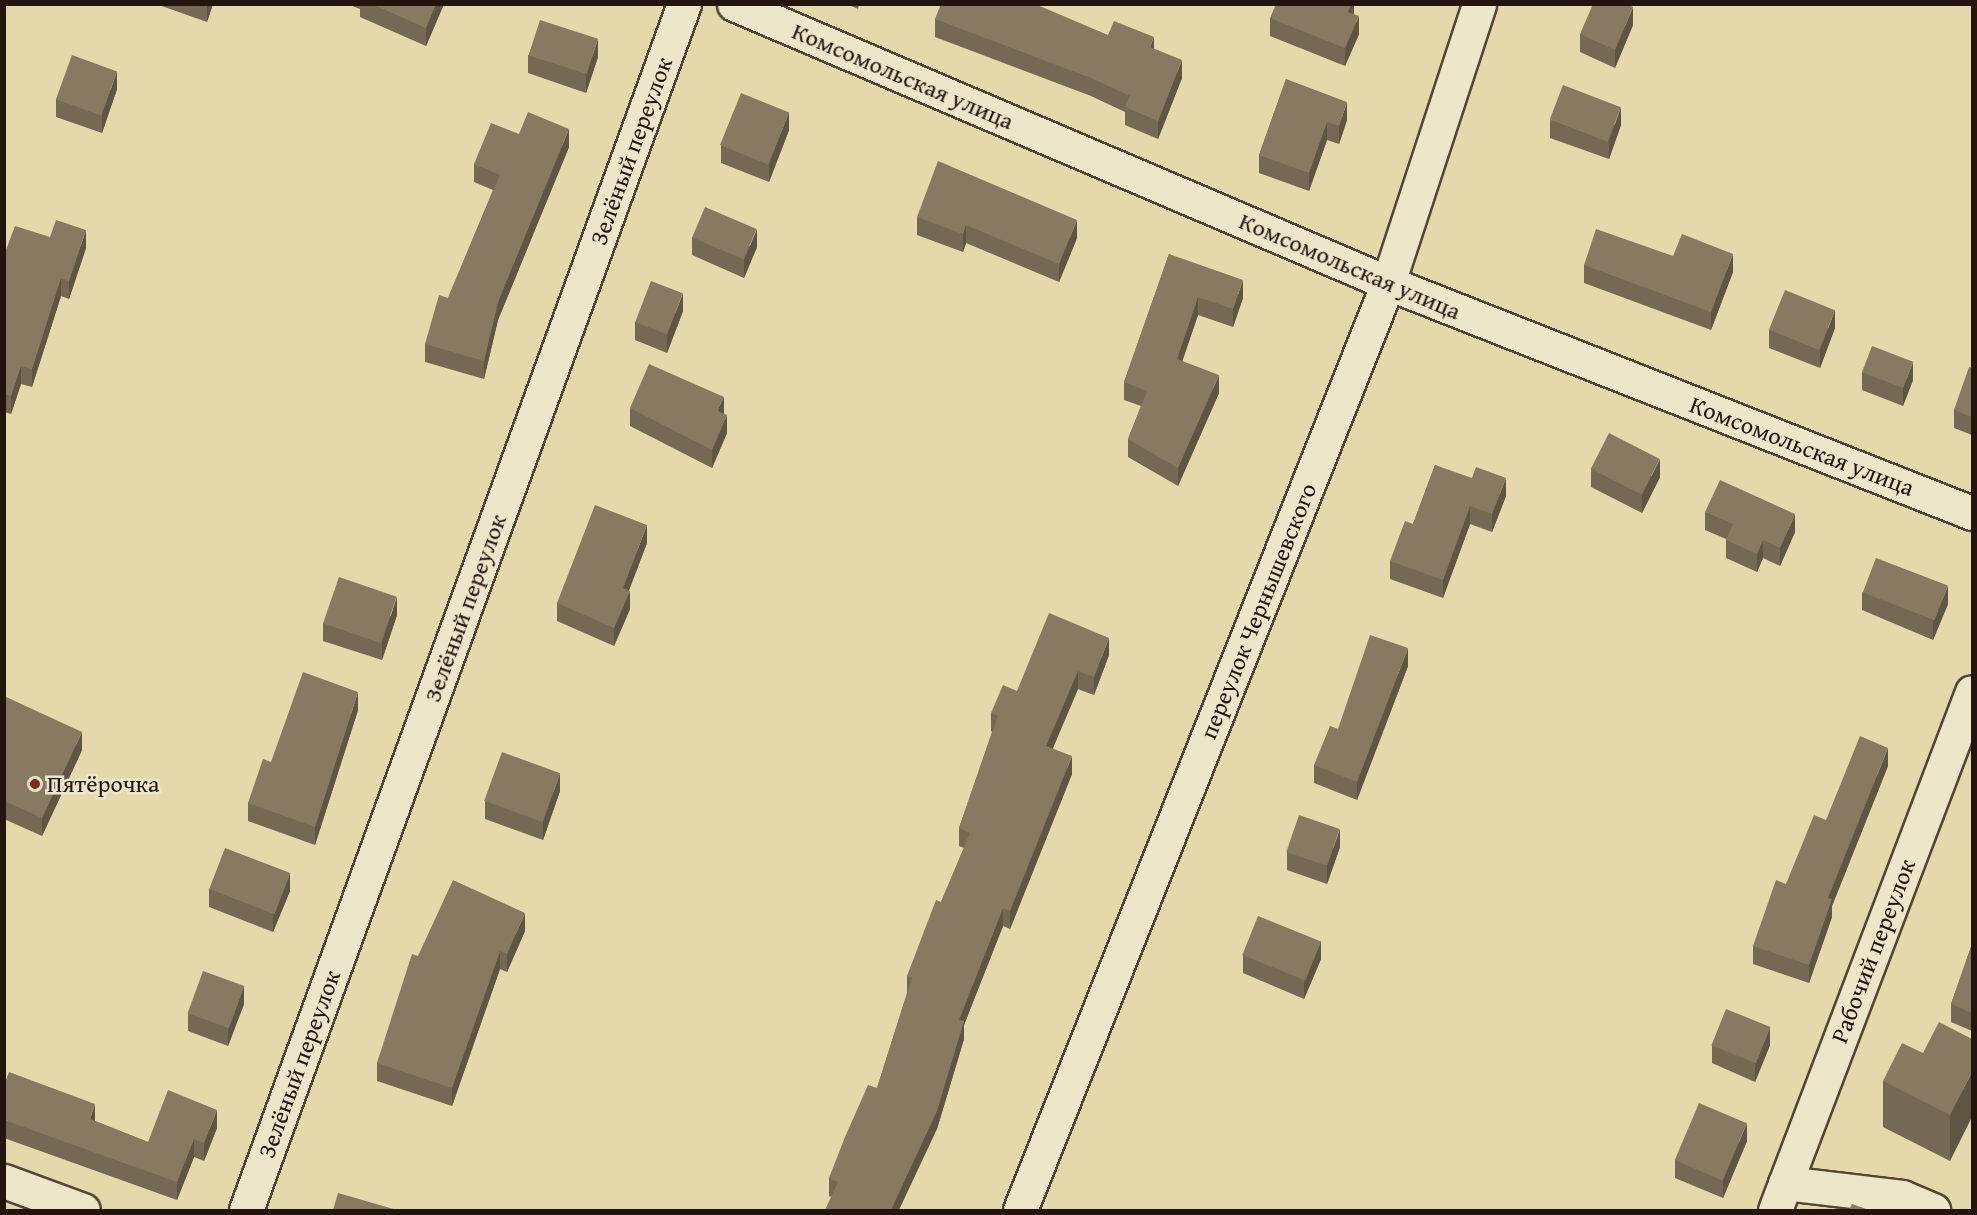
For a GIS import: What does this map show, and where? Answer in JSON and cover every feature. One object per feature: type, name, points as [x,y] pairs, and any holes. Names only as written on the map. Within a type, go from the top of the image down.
[{"type":"street","name":"Зелёный переулок","points":[[246,1210],[684,4]]},
{"type":"street","name":"Комсомольская улица","points":[[734,4],[1388,283],[1972,513]]},
{"type":"street","name":"переулок Чернышевского","points":[[1020,1210],[1388,283],[1479,4]]},
{"type":"street","name":"Рабочий переулок","points":[[1780,1197],[1972,692]]},
{"type":"street","points":[[4,1181],[84,1210]]},
{"type":"street","points":[[1780,1197],[1902,1197],[1933,1210]]},
{"type":"building","points":[[372,4],[436,4],[426,28]]},
{"type":"building","points":[[941,4],[1035,4],[1108,35],[1114,21],[1154,37],[1150,47],[1182,60],[1158,121],[1125,107],[1130,96],[1091,78],[935,19]]},
{"type":"building","points":[[1276,4],[1351,4],[1348,12],[1359,16],[1345,48],[1270,18]]},
{"type":"building","points":[[1593,4],[1627,4],[1633,7],[1615,50],[1580,34]]},
{"type":"building","points":[[540,20],[598,39],[587,74],[529,55]]},
{"type":"building","points":[[72,55],[117,71],[101,116],[56,99]]},
{"type":"building","points":[[1286,79],[1347,102],[1339,126],[1327,122],[1309,173],[1259,155]]},
{"type":"building","points":[[1563,85],[1621,107],[1608,142],[1550,120]]},
{"type":"building","points":[[741,93],[789,112],[768,164],[720,145]]},
{"type":"building","points":[[528,112],[569,129],[498,302],[484,361],[425,344],[439,295],[448,298],[500,175],[474,164],[491,123],[519,134]]},
{"type":"building","points":[[938,161],[1077,220],[1059,264],[966,225],[963,234],[917,217]]},
{"type":"building","points":[[705,207],[757,229],[744,259],[692,237]]},
{"type":"building","points":[[56,220],[86,230],[69,281],[61,278],[32,369],[21,366],[11,396],[4,394],[4,255],[15,226],[50,237]]},
{"type":"building","points":[[1596,229],[1673,256],[1682,234],[1733,254],[1711,312],[1584,265]]},
{"type":"building","points":[[1169,254],[1243,280],[1233,309],[1198,297],[1177,359],[1219,375],[1178,468],[1128,439],[1147,391],[1124,382]]},
{"type":"building","points":[[651,281],[683,293],[667,334],[635,322]]},
{"type":"building","points":[[1785,290],[1835,310],[1819,350],[1769,330]]},
{"type":"building","points":[[1872,346],[1913,362],[1903,388],[1862,372]]},
{"type":"building","points":[[649,364],[724,397],[717,411],[727,415],[712,450],[630,408]]},
{"type":"building","points":[[1969,367],[1972,368],[1972,417],[1954,410]]},
{"type":"building","points":[[1609,433],[1660,459],[1642,495],[1591,469]]},
{"type":"building","points":[[1435,465],[1472,478],[1476,467],[1506,478],[1492,514],[1470,506],[1443,580],[1390,561],[1405,521],[1413,524]]},
{"type":"building","points":[[1720,480],[1795,514],[1780,548],[1763,540],[1757,554],[1726,540],[1733,524],[1705,512]]},
{"type":"building","points":[[595,505],[647,525],[623,588],[630,591],[614,628],[557,603]]},
{"type":"building","points":[[1876,558],[1948,586],[1935,620],[1863,593]]},
{"type":"building","points":[[339,577],[397,597],[381,643],[323,623]]},
{"type":"building","points":[[1049,613],[1109,638],[1094,677],[1078,671],[1046,746],[1072,756],[1010,911],[1003,908],[959,1020],[964,1021],[937,1111],[891,1210],[825,1210],[838,1182],[829,1178],[868,1085],[877,1088],[912,978],[907,976],[936,900],[941,902],[970,833],[959,828],[998,716],[991,713],[1003,685],[1017,691]]},
{"type":"building","points":[[1370,635],[1408,648],[1357,782],[1314,765],[1330,726],[1338,729]]},
{"type":"building","points":[[303,672],[358,692],[315,827],[248,803],[263,759],[271,762]]},
{"type":"building","name":"Пятёрочка","points":[[4,696],[82,732],[42,818],[4,801]]},
{"type":"building","points":[[1860,736],[1888,748],[1828,898],[1832,899],[1809,965],[1753,946],[1776,880],[1786,884],[1814,815],[1826,820]]},
{"type":"building","points":[[502,752],[560,773],[542,822],[484,801]]},
{"type":"building","points":[[1299,815],[1340,829],[1327,866],[1286,852]]},
{"type":"building","points":[[225,848],[290,873],[275,914],[209,889]]},
{"type":"building","points":[[453,880],[525,913],[507,954],[500,951],[452,1088],[377,1063],[412,954],[418,956]]},
{"type":"building","points":[[1258,916],[1321,941],[1305,980],[1242,955]]},
{"type":"building","points":[[1972,944],[1972,1013],[1951,1004]]},
{"type":"building","points":[[203,971],[244,986],[229,1028],[188,1013]]},
{"type":"building","points":[[1726,1009],[1771,1027],[1756,1063],[1711,1045]]},
{"type":"building","points":[[1939,1022],[1972,1039],[1972,1072],[1950,1115],[1883,1081],[1902,1043],[1923,1053]]},
{"type":"building","points":[[9,1072],[95,1104],[90,1119],[148,1142],[168,1090],[217,1110],[204,1143],[194,1139],[177,1182],[4,1120],[4,1085]]},
{"type":"building","points":[[1699,1103],[1747,1123],[1723,1180],[1675,1160]]},
{"type":"building","points":[[338,1193],[397,1210],[333,1210]]},
{"type":"building","points":[[1852,1204],[1869,1210],[1849,1210]]},
{"type":"place","name":"Пятёрочка","points":[[35,784]]}]
